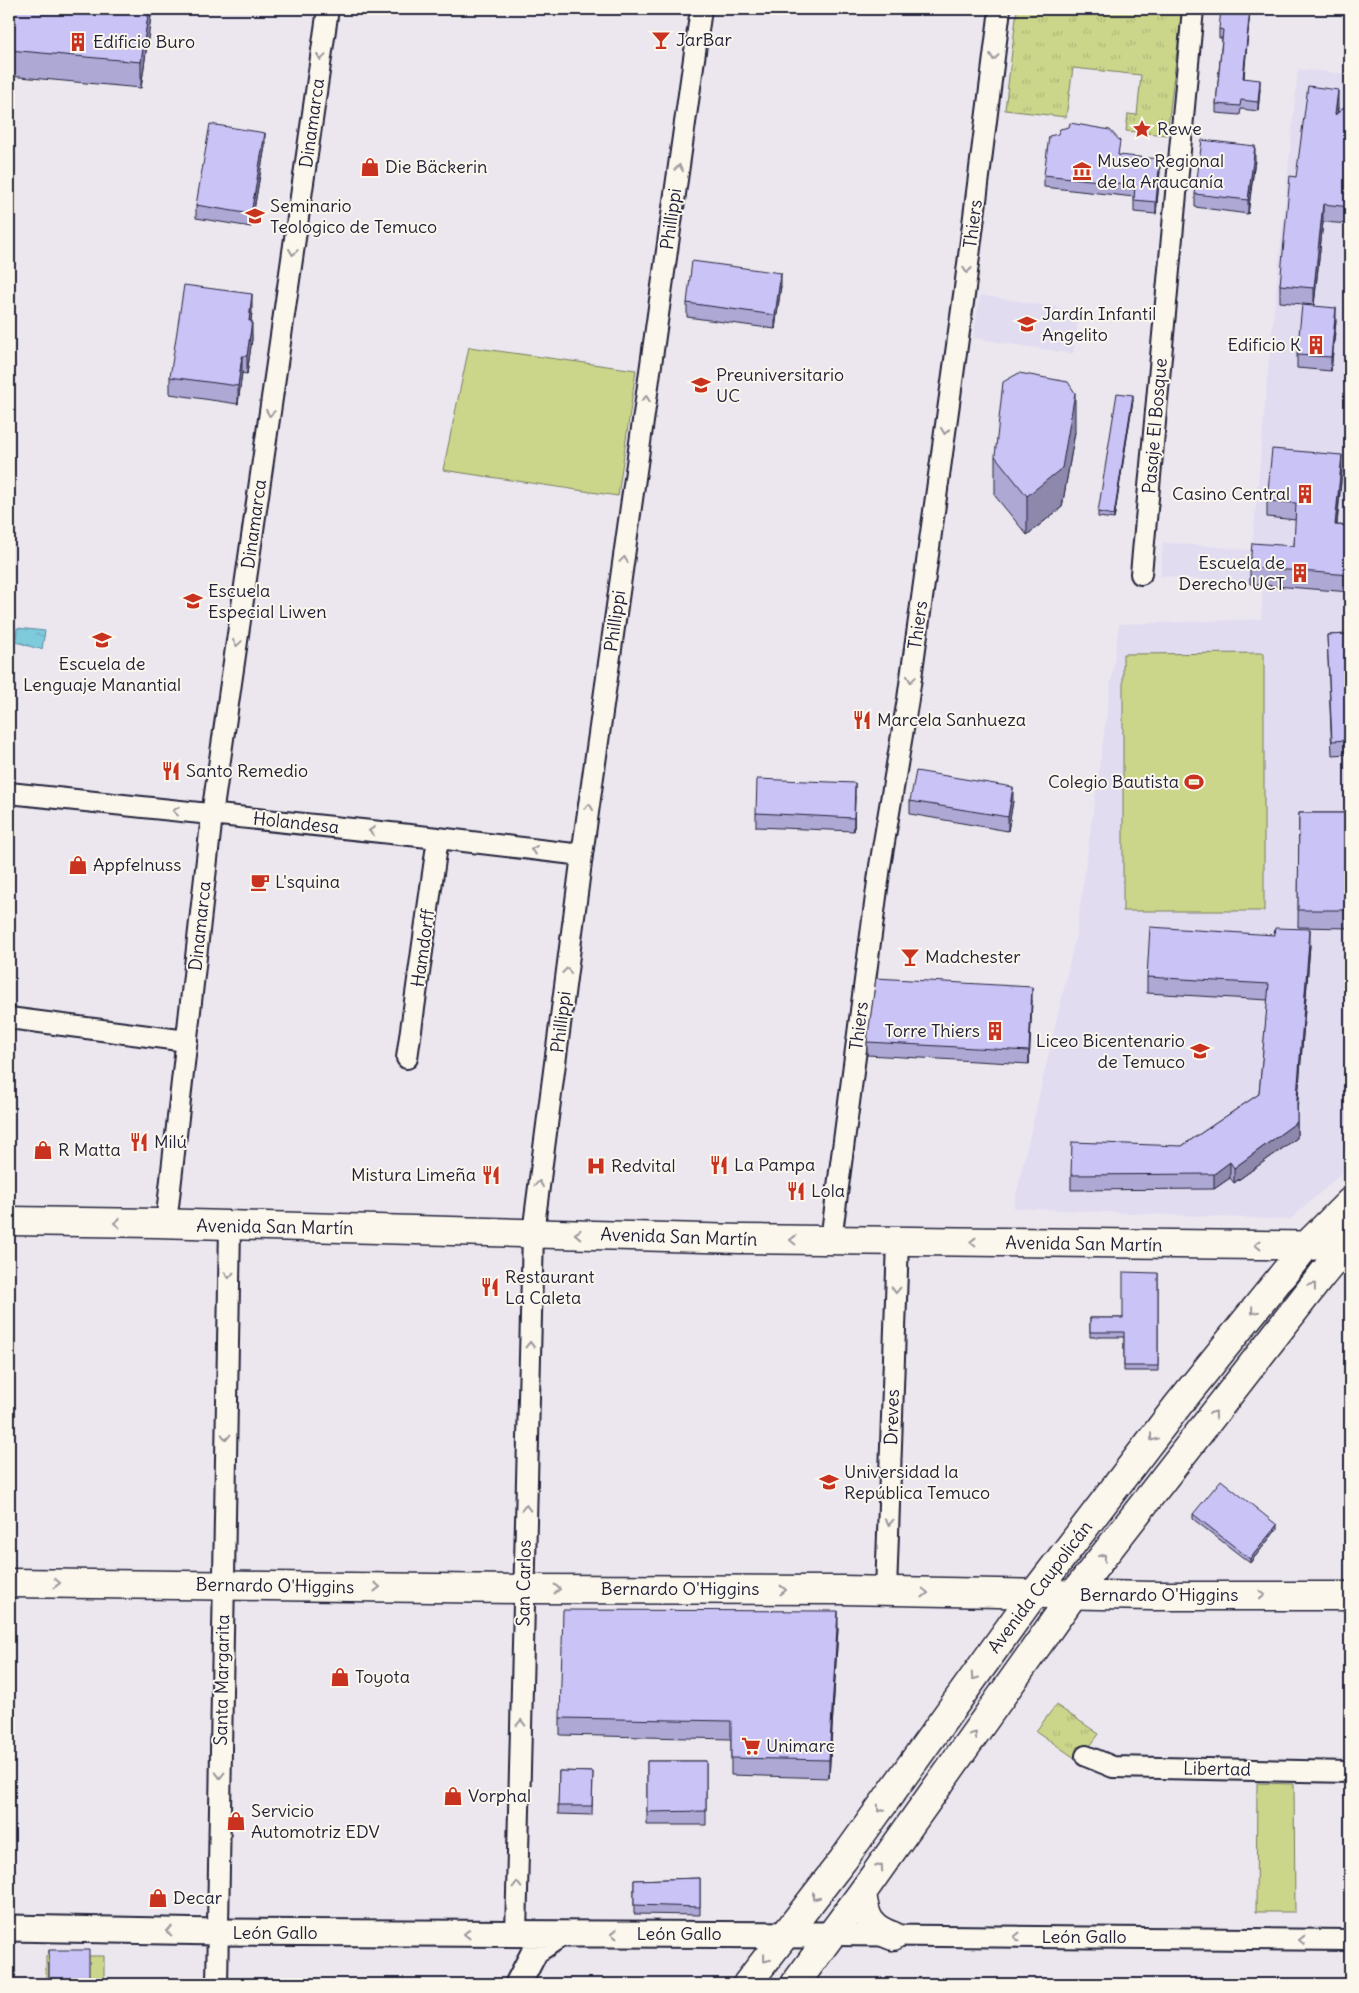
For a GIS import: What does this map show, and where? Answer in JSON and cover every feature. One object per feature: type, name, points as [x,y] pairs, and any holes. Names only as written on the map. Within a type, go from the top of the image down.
[{"type":"main road","name":"Avenida Caupolicán","points":[[747,1984],[844,1860],[1033,1595],[1178,1404],[1306,1246],[1350,1202]]},
{"type":"main road","name":"Avenida San Martín","points":[[9,1222],[831,1240],[1306,1246],[1348,1244]]},
{"type":"main road","name":"Avenida Caupolicán","points":[[794,1984],[862,1893],[1073,1595],[1348,1244]]},
{"type":"main road","name":"Bernardo O'Higgins","points":[[9,1583],[524,1589],[842,1590],[1033,1595],[1350,1596]]},
{"type":"main road","points":[[862,1893],[864,1910],[870,1922],[879,1931],[893,1936]]},
{"type":"street","name":"Dinamarca","points":[[166,1224],[212,815],[328,9]]},
{"type":"street","name":"Phillippi","points":[[533,1233],[582,856],[701,9]]},
{"type":"street","name":"Thiers","points":[[831,1240],[880,866],[908,698],[964,298],[1000,9]]},
{"type":"street","name":"Pasaje El Bosque","points":[[1141,574],[1193,9]]},
{"type":"street","name":"Holandesa","points":[[9,793],[438,838],[582,856]]},
{"type":"street","name":"Hamdorff","points":[[407,1058],[438,838]]},
{"type":"street","points":[[9,1018],[187,1041]]},
{"type":"street","name":"Santa Margarita","points":[[217,1984],[230,1226]]},
{"type":"street","name":"San Carlos","points":[[516,1934],[533,1233]]},
{"type":"street","name":"Dreves","points":[[886,1592],[898,1241]]},
{"type":"street","name":"Libertad","points":[[1086,1756],[1114,1768],[1350,1772]]},
{"type":"street","name":"León Gallo","points":[[9,1928],[218,1932],[786,1934],[1350,1940]]},
{"type":"street","points":[[518,1984],[535,1951],[560,1934]]},
{"type":"shaded area","points":[[1298,69],[1350,74],[1350,1166],[1290,1220],[1013,1208],[1076,935],[1119,624],[1261,619],[1263,585],[1160,576],[1163,542],[1252,550]]},
{"type":"shaded area","name":"Jardín Infantil Angelito","points":[[980,295],[1080,311],[1073,354],[973,338]]},
{"type":"green space","points":[[1017,9],[1182,9],[1167,135],[1126,131],[1128,114],[1137,115],[1141,75],[1073,68],[1066,117],[1005,110]]},
{"type":"green space","points":[[469,347],[636,370],[618,496],[443,470]]},
{"type":"green space","name":"Colegio Bautista","points":[[1264,653],[1264,911],[1123,911],[1123,654]]},
{"type":"green space","points":[[1056,1705],[1099,1734],[1079,1761],[1036,1731]]},
{"type":"green space","points":[[1257,1783],[1294,1784],[1295,1912],[1256,1912]]},
{"type":"green space","points":[[46,1956],[104,1956],[104,1984],[46,1984]]},
{"type":"water","points":[[17,628],[45,631],[42,649],[16,642]]},
{"type":"building","name":"Edificio Buro","points":[[9,9],[149,9],[141,62],[9,50]]},
{"type":"building","points":[[1221,9],[1250,9],[1243,78],[1260,80],[1258,102],[1241,100],[1240,106],[1216,104],[1223,30],[1219,29]]},
{"type":"building","points":[[1308,86],[1338,90],[1335,115],[1350,103],[1350,207],[1323,204],[1314,288],[1280,285],[1290,176],[1296,177]]},
{"type":"building","points":[[1070,123],[1110,130],[1120,141],[1118,155],[1160,159],[1156,202],[1134,200],[1135,185],[1044,175],[1049,136],[1058,134],[1060,129],[1069,127]]},
{"type":"building","points":[[210,124],[265,133],[251,214],[196,205]]},
{"type":"building","points":[[1202,140],[1255,146],[1248,200],[1195,194]]},
{"type":"building","points":[[692,261],[781,273],[775,315],[687,303]]},
{"type":"building","points":[[184,285],[252,294],[249,321],[252,321],[247,356],[242,356],[238,386],[170,377]]},
{"type":"building","name":"Edificio K","points":[[1302,305],[1336,308],[1331,357],[1297,355]]},
{"type":"building","points":[[1019,373],[1068,382],[1075,393],[1062,468],[1027,496],[995,456],[1003,382]]},
{"type":"building","points":[[1117,393],[1133,395],[1114,515],[1098,512]]},
{"type":"building","points":[[1272,449],[1342,455],[1335,525],[1350,526],[1350,575],[1250,567],[1252,543],[1294,546],[1296,503],[1267,501]]},
{"type":"building","points":[[1350,634],[1350,740],[1332,741],[1327,635]]},
{"type":"building","points":[[916,771],[1013,787],[1008,817],[910,801]]},
{"type":"building","points":[[757,779],[855,783],[854,818],[756,813]]},
{"type":"building","points":[[1299,813],[1350,813],[1350,910],[1298,910]]},
{"type":"building","points":[[1150,927],[1274,935],[1275,928],[1310,929],[1297,1097],[1297,1122],[1234,1168],[1230,1162],[1214,1174],[1071,1175],[1072,1142],[1182,1146],[1259,1094],[1269,984],[1147,977]]},
{"type":"building","points":[[876,978],[1032,987],[1029,1051],[867,1042]]},
{"type":"building","points":[[1123,1272],[1158,1273],[1158,1366],[1124,1366],[1124,1332],[1090,1332],[1090,1318],[1123,1318]]},
{"type":"building","points":[[1221,1480],[1277,1525],[1250,1559],[1193,1514]]},
{"type":"building","points":[[563,1610],[838,1611],[829,1760],[731,1758],[731,1721],[560,1718]]},
{"type":"building","points":[[647,1761],[706,1761],[706,1811],[647,1812]]},
{"type":"building","points":[[559,1771],[593,1772],[592,1806],[558,1806]]},
{"type":"building","points":[[700,1878],[700,1907],[634,1905],[634,1880]]},
{"type":"building","points":[[49,1950],[89,1950],[89,1984],[67,1984],[67,1981],[49,1981]]},
{"type":"place","name":"JarBar","points":[[661,40]]},
{"type":"place","name":"Edificio Buro","points":[[78,42]]},
{"type":"place","name":"Rewe","points":[[1142,129]]},
{"type":"place","name":"Die Bäckerin","points":[[370,167]]},
{"type":"place","name":"Museo Regional de la Araucanía","points":[[1082,171]]},
{"type":"place","name":"Seminario Teologico de Temuco","points":[[255,216]]},
{"type":"place","name":"Jardín Infantil Angelito","points":[[1027,324]]},
{"type":"place","name":"Edificio K","points":[[1316,345]]},
{"type":"place","name":"Preuniversitario UC","points":[[701,385]]},
{"type":"place","name":"Casino Central","points":[[1305,494]]},
{"type":"place","name":"Escuela de Derecho UCT","points":[[1300,573]]},
{"type":"place","name":"Escuela Especial Liwen","points":[[193,601]]},
{"type":"place","name":"Escuela de Lenguaje Manantial","points":[[102,640]]},
{"type":"place","name":"Marcela Sanhueza","points":[[862,720]]},
{"type":"place","name":"Santo Remedio","points":[[171,771]]},
{"type":"place","name":"Colegio Bautista","points":[[1194,782]]},
{"type":"place","name":"Appfelnuss","points":[[78,865]]},
{"type":"place","name":"L'squina","points":[[260,882]]},
{"type":"place","name":"Madchester","points":[[910,957]]},
{"type":"place","name":"Torre Thiers","points":[[995,1031]]},
{"type":"place","name":"Liceo Bicentenario de Temuco","points":[[1200,1051]]},
{"type":"place","name":"Milú","points":[[139,1142]]},
{"type":"place","name":"R Matta","points":[[43,1150]]},
{"type":"place","name":"La Pampa","points":[[719,1165]]},
{"type":"place","name":"Redvital","points":[[596,1166]]},
{"type":"place","name":"Mistura Limeña","points":[[491,1175]]},
{"type":"place","name":"Lola","points":[[796,1191]]},
{"type":"place","name":"Restaurant La Caleta","points":[[490,1287]]},
{"type":"place","name":"Universidad la República Temuco","points":[[829,1482]]},
{"type":"place","name":"Toyota","points":[[340,1677]]},
{"type":"place","name":"Unimarc","points":[[751,1746]]},
{"type":"place","name":"Vorphal","points":[[453,1796]]},
{"type":"place","name":"Servicio Automotriz EDV","points":[[236,1821]]},
{"type":"place","name":"Decar","points":[[158,1898]]}]
